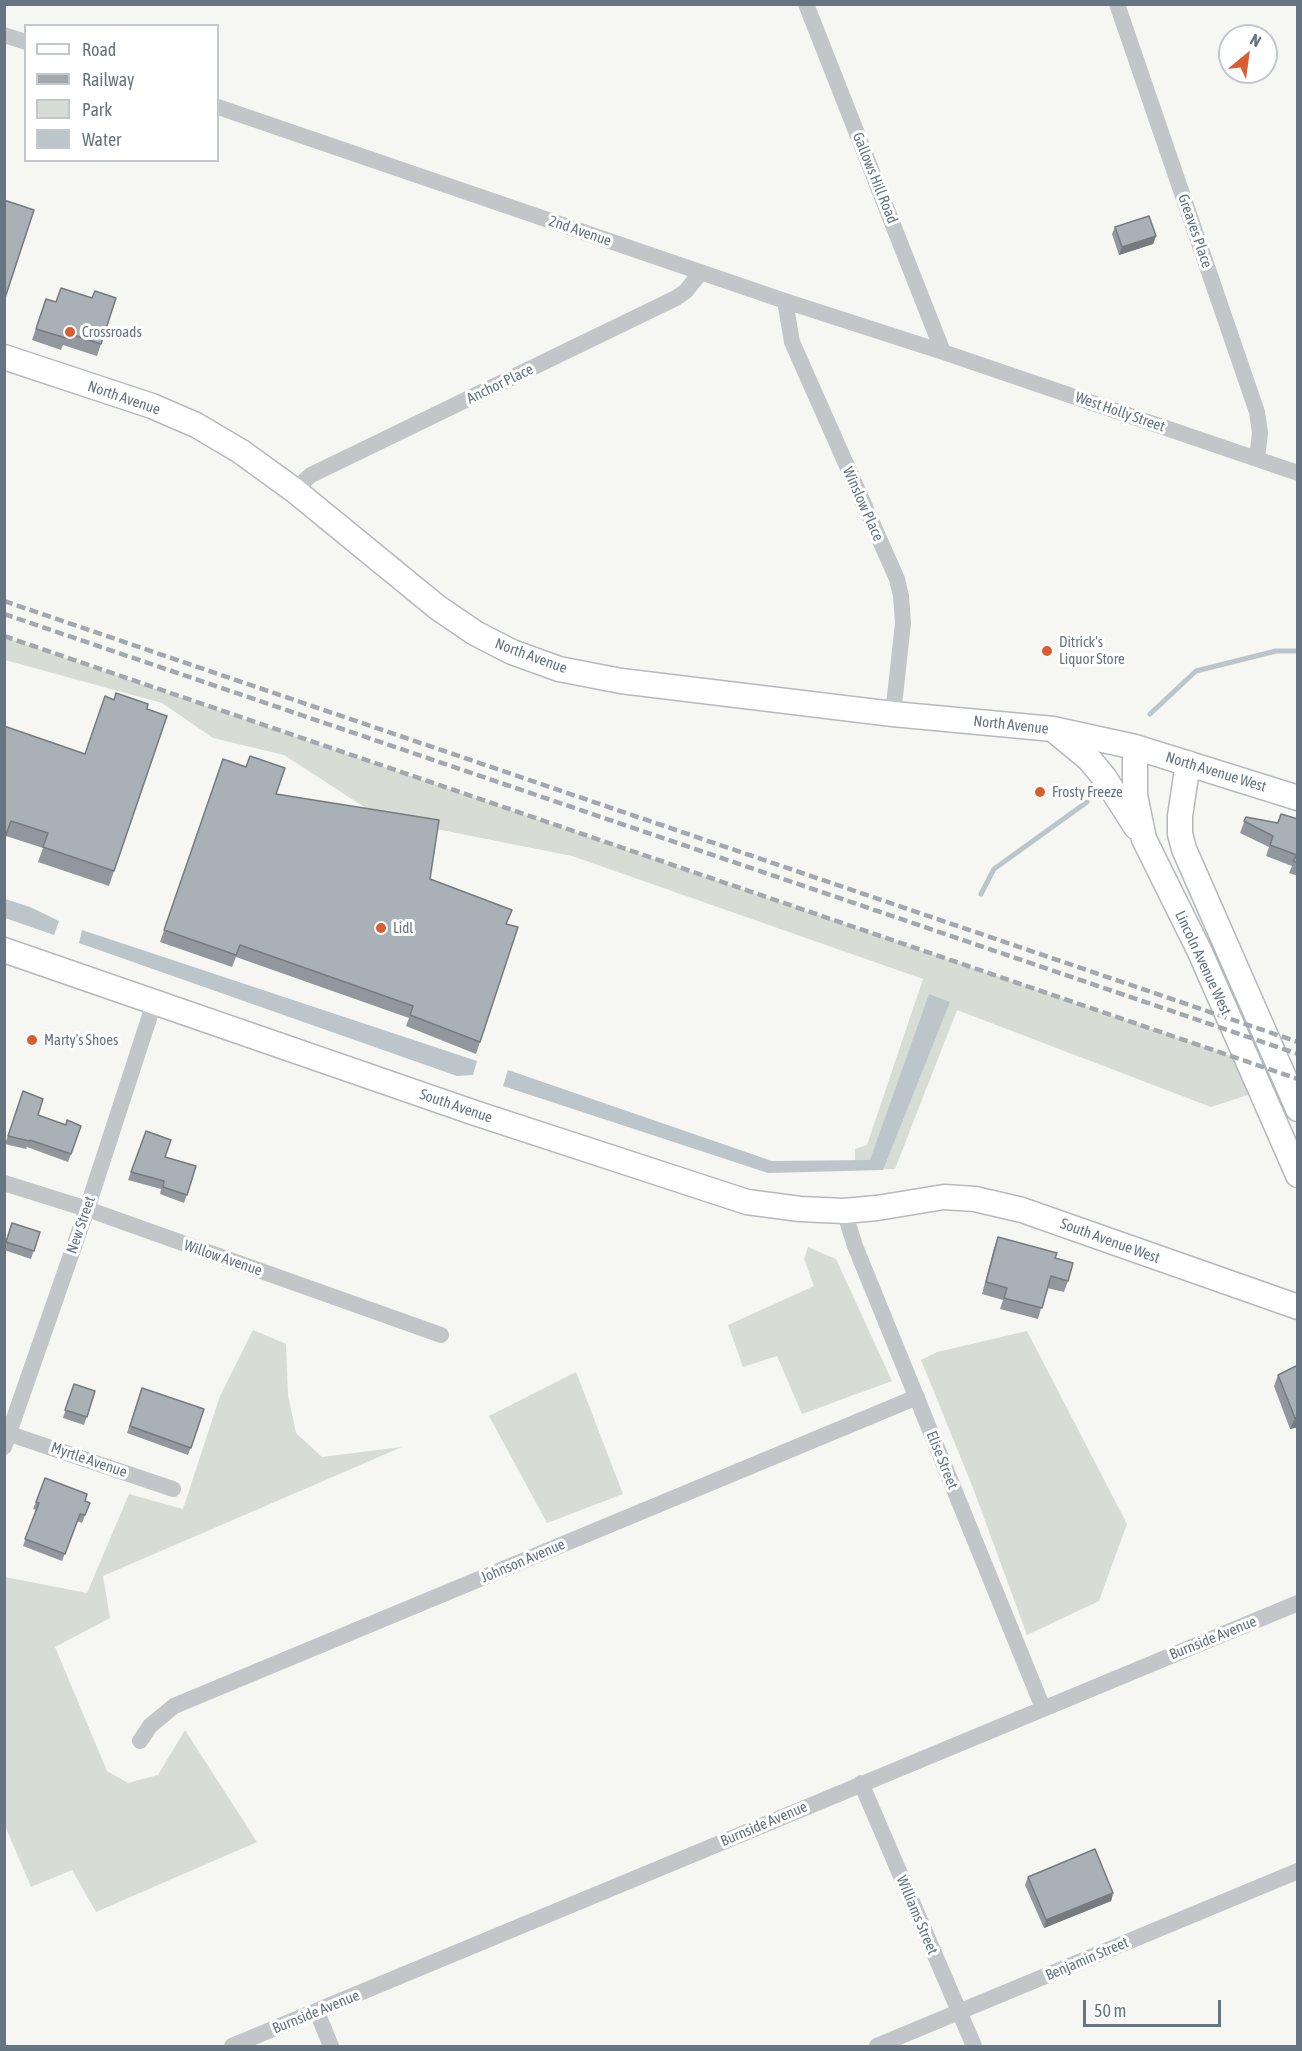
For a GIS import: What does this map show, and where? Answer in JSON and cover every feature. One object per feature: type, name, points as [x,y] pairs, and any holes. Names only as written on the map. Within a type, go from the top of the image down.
[{"type":"main road","name":"North Avenue","points":[[4,357],[152,406],[196,425],[240,451],[294,490],[437,607],[475,633],[512,652],[558,669],[621,681],[893,714],[1053,729],[1135,747]]},
{"type":"main road","points":[[1053,729],[1089,759],[1104,777],[1144,839]]},
{"type":"main road","name":"North Avenue West","points":[[1135,747],[1298,798]]},
{"type":"main road","name":"Lincoln Avenue West","points":[[1135,747],[1135,795],[1144,839],[1200,952],[1298,1175]]},
{"type":"main road","name":"Lincoln Avenue West","points":[[1188,763],[1180,816],[1180,834],[1184,849],[1298,1109]]},
{"type":"main road","name":"South Avenue","points":[[4,950],[475,1113],[747,1202],[800,1209],[844,1210],[877,1208],[917,1200]]},
{"type":"main road","name":"South Avenue West","points":[[917,1200],[944,1197],[975,1199],[1022,1210],[1291,1299]]},
{"type":"street","name":"Gallows Hill Road","points":[[806,4],[943,352]]},
{"type":"street","name":"Greaves Place","points":[[1117,4],[1257,412],[1260,433],[1257,459]]},
{"type":"street","points":[[4,35],[24,41]]},
{"type":"street","name":"2nd Avenue","points":[[219,107],[785,301],[943,352]]},
{"type":"street","name":"Anchor Place","points":[[294,490],[311,475],[676,298],[686,291],[701,272]]},
{"type":"street","name":"Winslow Place","points":[[785,301],[792,342],[897,579],[903,622],[893,714]]},
{"type":"street","name":"West Holly Street","points":[[943,352],[1298,473]]},
{"type":"street","name":"New Street","points":[[6,1437],[87,1209],[154,1003]]},
{"type":"street","name":"Willow Avenue","points":[[4,1183],[87,1209],[441,1335]]},
{"type":"street","name":"Elise Street","points":[[844,1210],[855,1246],[1043,1708]]},
{"type":"street","name":"Johnson Avenue","points":[[140,1741],[150,1726],[174,1706],[917,1397]]},
{"type":"street","name":"Myrtle Avenue","points":[[6,1437],[173,1489]]},
{"type":"street","name":"Burnside Avenue","points":[[232,2046],[1298,1603]]},
{"type":"street","name":"Williams Street","points":[[861,1783],[974,2046]]},
{"type":"street","name":"Benjamin Street","points":[[877,2046],[1298,1871]]},
{"type":"street","points":[[317,2012],[331,2046]]},
{"type":"green space","points":[[4,637],[1251,1063],[1257,1092],[1211,1107],[957,1010],[895,1169],[855,1170],[855,1149],[867,1145],[923,979],[572,856],[381,818],[284,755],[213,738],[162,703],[5,660]]},
{"type":"green space","points":[[808,1247],[836,1259],[892,1381],[802,1414],[777,1356],[743,1367],[728,1325],[814,1286],[804,1259]]},
{"type":"green space","points":[[253,1330],[286,1344],[288,1395],[296,1433],[322,1457],[402,1447],[103,1576],[110,1618],[55,1647],[107,1771],[128,1783],[158,1775],[185,1730],[257,1842],[96,1912],[72,1870],[31,1887],[5,1828],[5,1577],[87,1593],[129,1494],[183,1509],[220,1396]]},
{"type":"green space","points":[[1027,1331],[1127,1524],[1099,1601],[1027,1635],[973,1488],[921,1360],[937,1352]]},
{"type":"green space","points":[[576,1372],[623,1494],[547,1523],[489,1416]]},
{"type":"water","points":[[5,899],[30,907],[59,921],[54,935],[5,918]]},
{"type":"water","points":[[82,930],[477,1061],[473,1075],[457,1076],[79,943]]},
{"type":"water","points":[[929,994],[950,1002],[883,1170],[768,1173],[503,1086],[508,1070],[772,1161],[870,1160]]},
{"type":"building","points":[[4,200],[34,210],[4,301]]},
{"type":"building","points":[[1149,216],[1156,236],[1122,247],[1115,227]]},
{"type":"building","name":"Crossroads","points":[[61,288],[92,298],[95,291],[116,298],[101,344],[67,333],[66,338],[36,329],[46,299],[56,302]]},
{"type":"building","points":[[116,693],[148,704],[147,709],[167,716],[114,871],[43,847],[48,833],[11,821],[4,840],[4,726],[85,754],[105,696],[114,700]]},
{"type":"building","name":"Lidl","points":[[250,756],[285,768],[276,794],[439,820],[430,879],[512,910],[506,924],[518,927],[480,1042],[410,1015],[413,1006],[240,945],[236,955],[164,930],[223,759],[246,767]]},
{"type":"building","points":[[1281,814],[1298,819],[1298,863],[1293,861],[1297,855],[1270,845],[1273,836],[1244,821],[1246,817],[1278,823]]},
{"type":"building","points":[[23,1091],[43,1099],[38,1115],[66,1125],[67,1120],[81,1126],[71,1154],[30,1140],[8,1136]]},
{"type":"building","points":[[146,1131],[171,1140],[165,1157],[196,1166],[187,1195],[163,1187],[164,1181],[131,1172]]},
{"type":"building","points":[[12,1223],[40,1232],[34,1251],[6,1242]]},
{"type":"building","points":[[998,1237],[1057,1253],[1055,1258],[1073,1263],[1068,1281],[1051,1276],[1042,1308],[1004,1298],[1007,1288],[986,1282]]},
{"type":"building","points":[[1298,1365],[1298,1417],[1295,1418],[1278,1375]]},
{"type":"building","points":[[74,1384],[95,1391],[87,1417],[65,1410]]},
{"type":"building","points":[[142,1388],[204,1409],[191,1448],[130,1426]]},
{"type":"building","points":[[45,1478],[87,1494],[85,1501],[90,1503],[85,1515],[80,1514],[65,1554],[25,1539],[39,1503],[36,1502]]},
{"type":"building","points":[[1095,1849],[1113,1893],[1046,1920],[1028,1877]]},
{"type":"waterway","points":[[1150,714],[1196,671],[1276,651],[1298,651]]},
{"type":"waterway","points":[[981,894],[994,869],[1087,802]]},
{"type":"railway","points":[[4,601],[1298,1042]]},
{"type":"railway","points":[[4,614],[1298,1054]]},
{"type":"railway","points":[[4,636],[1298,1079]]},
{"type":"place","name":"Crossroads","points":[[70,332]]},
{"type":"place","name":"Ditrick's Liquor Store","points":[[1047,651]]},
{"type":"place","name":"Frosty Freeze","points":[[1040,792]]},
{"type":"place","name":"Lidl","points":[[381,928]]},
{"type":"place","name":"Marty's Shoes","points":[[32,1040]]}]
